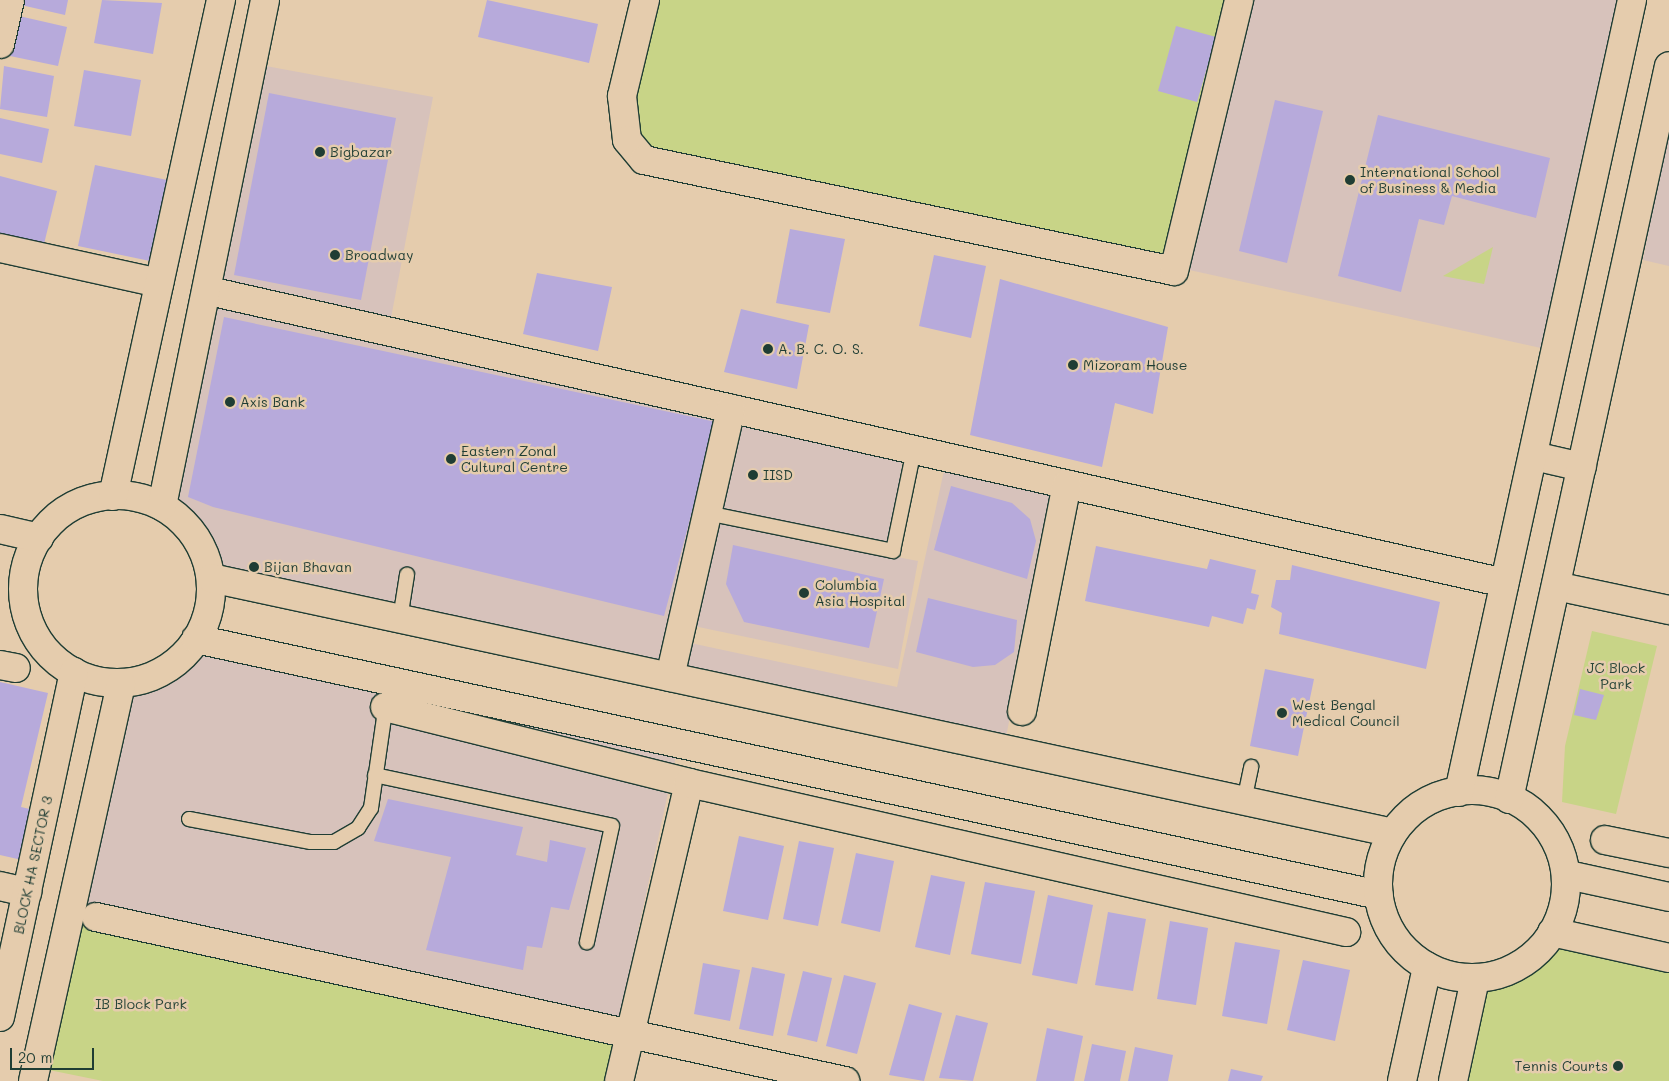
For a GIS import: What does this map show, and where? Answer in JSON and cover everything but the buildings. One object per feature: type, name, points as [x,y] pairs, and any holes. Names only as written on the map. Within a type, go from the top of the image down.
[{"type":"street","points":[[0,44],[10,0]]},
{"type":"street","points":[[112,496],[221,0]]},
{"type":"street","points":[[162,506],[209,291],[265,0]]},
{"type":"street","points":[[645,0],[622,96],[627,140],[644,160],[1174,271],[1239,0]]},
{"type":"street","points":[[1459,792],[1534,456],[1632,0]]},
{"type":"street","points":[[1509,799],[1669,66]]},
{"type":"street","points":[[0,248],[159,283]]},
{"type":"street","points":[[209,291],[1505,583]]},
{"type":"street","points":[[670,677],[731,409]]},
{"type":"street","points":[[1534,456],[1582,467]]},
{"type":"street","points":[[1022,711],[1067,484]]},
{"type":"street","points":[[131,495],[162,506],[187,526],[204,554],[211,578],[208,616],[196,639],[175,664],[146,679],[121,684],[74,672],[45,650],[12,594],[39,538],[67,509],[97,496],[112,496],[131,495]]},
{"type":"street","points":[[0,529],[39,538]]},
{"type":"street","points":[[211,578],[1393,833]]},
{"type":"street","points":[[1556,586],[1669,610]]},
{"type":"street","points":[[196,639],[689,783],[1346,932]]},
{"type":"street","name":"BLOCK HA SECTOR 3","points":[[0,1018],[74,672]]},
{"type":"street","points":[[36,1080],[121,684]]},
{"type":"street","points":[[388,694],[1379,896]]},
{"type":"street","points":[[619,1081],[689,783]]},
{"type":"street","points":[[1485,791],[1509,799],[1541,821],[1568,876],[1563,912],[1552,932],[1529,959],[1500,974],[1475,979],[1427,967],[1400,946],[1383,917],[1379,896],[1382,855],[1393,833],[1421,804],[1459,792],[1485,791]]},
{"type":"street","points":[[1605,840],[1669,853]]},
{"type":"street","points":[[1568,876],[1669,898]]},
{"type":"street","points":[[0,886],[27,892]]},
{"type":"street","points":[[96,917],[629,1034],[802,1076],[845,1081]]},
{"type":"street","points":[[1552,932],[1669,958]]},
{"type":"street","points":[[1402,1081],[1427,967]]},
{"type":"street","points":[[1453,1081],[1475,979]]},
{"type":"lane","points":[[707,513],[893,552],[914,450]]},
{"type":"lane","points":[[400,619],[408,575]]},
{"type":"lane","points":[[188,819],[311,842],[334,842],[358,828],[371,808],[388,694]]},
{"type":"lane","points":[[1244,802],[1251,767]]},
{"type":"lane","points":[[375,775],[612,826],[587,942]]},
{"type":"shaded area","points":[[1252,0],[1621,0],[1550,350],[1185,269]]},
{"type":"shaded area","points":[[266,66],[433,97],[391,318],[222,284]]},
{"type":"shaded area","points":[[1669,125],[1669,266],[1643,260]]},
{"type":"shaded area","points":[[215,302],[903,456],[891,544],[699,506],[667,638],[897,687],[945,466],[1054,493],[1006,737],[217,569],[214,548],[199,519],[175,500]]},
{"type":"shaded area","name":"Columbia Asia Hospital","points":[[713,522],[918,561],[898,669],[689,625]]},
{"type":"shaded area","points":[[200,651],[676,756],[617,1028],[81,912],[130,693],[177,673]]},
{"type":"green space","points":[[652,0],[1227,0],[1167,260],[653,151],[636,134],[632,96]]},
{"type":"green space","points":[[1493,247],[1484,284],[1443,276]]},
{"type":"green space","name":"JC Block Park","points":[[1592,631],[1657,646],[1616,814],[1562,802],[1565,746]]},
{"type":"green space","name":"IB Block Park","points":[[81,912],[617,1028],[607,1081],[103,1081],[49,1070]]},
{"type":"green space","points":[[1559,944],[1669,968],[1669,1081],[1463,1081],[1482,991],[1534,970]]},
{"type":"place","name":"Bigbazar","points":[[320,152]]},
{"type":"place","name":"International School of Business & Media","points":[[1350,180]]},
{"type":"place","name":"Broadway","points":[[335,255]]},
{"type":"place","name":"A. B. C. O. S.","points":[[768,349]]},
{"type":"place","name":"Mizoram House","points":[[1073,365]]},
{"type":"place","name":"Axis Bank","points":[[230,402]]},
{"type":"place","name":"Eastern Zonal Cultural Centre","points":[[451,459]]},
{"type":"place","name":"IISD","points":[[753,475]]},
{"type":"place","name":"Bijan Bhavan","points":[[254,567]]},
{"type":"place","name":"Columbia Asia Hospital","points":[[804,593]]},
{"type":"place","name":"West Bengal Medical Council","points":[[1282,713]]},
{"type":"place","name":"Tennis Courts","points":[[1618,1066]]}]
